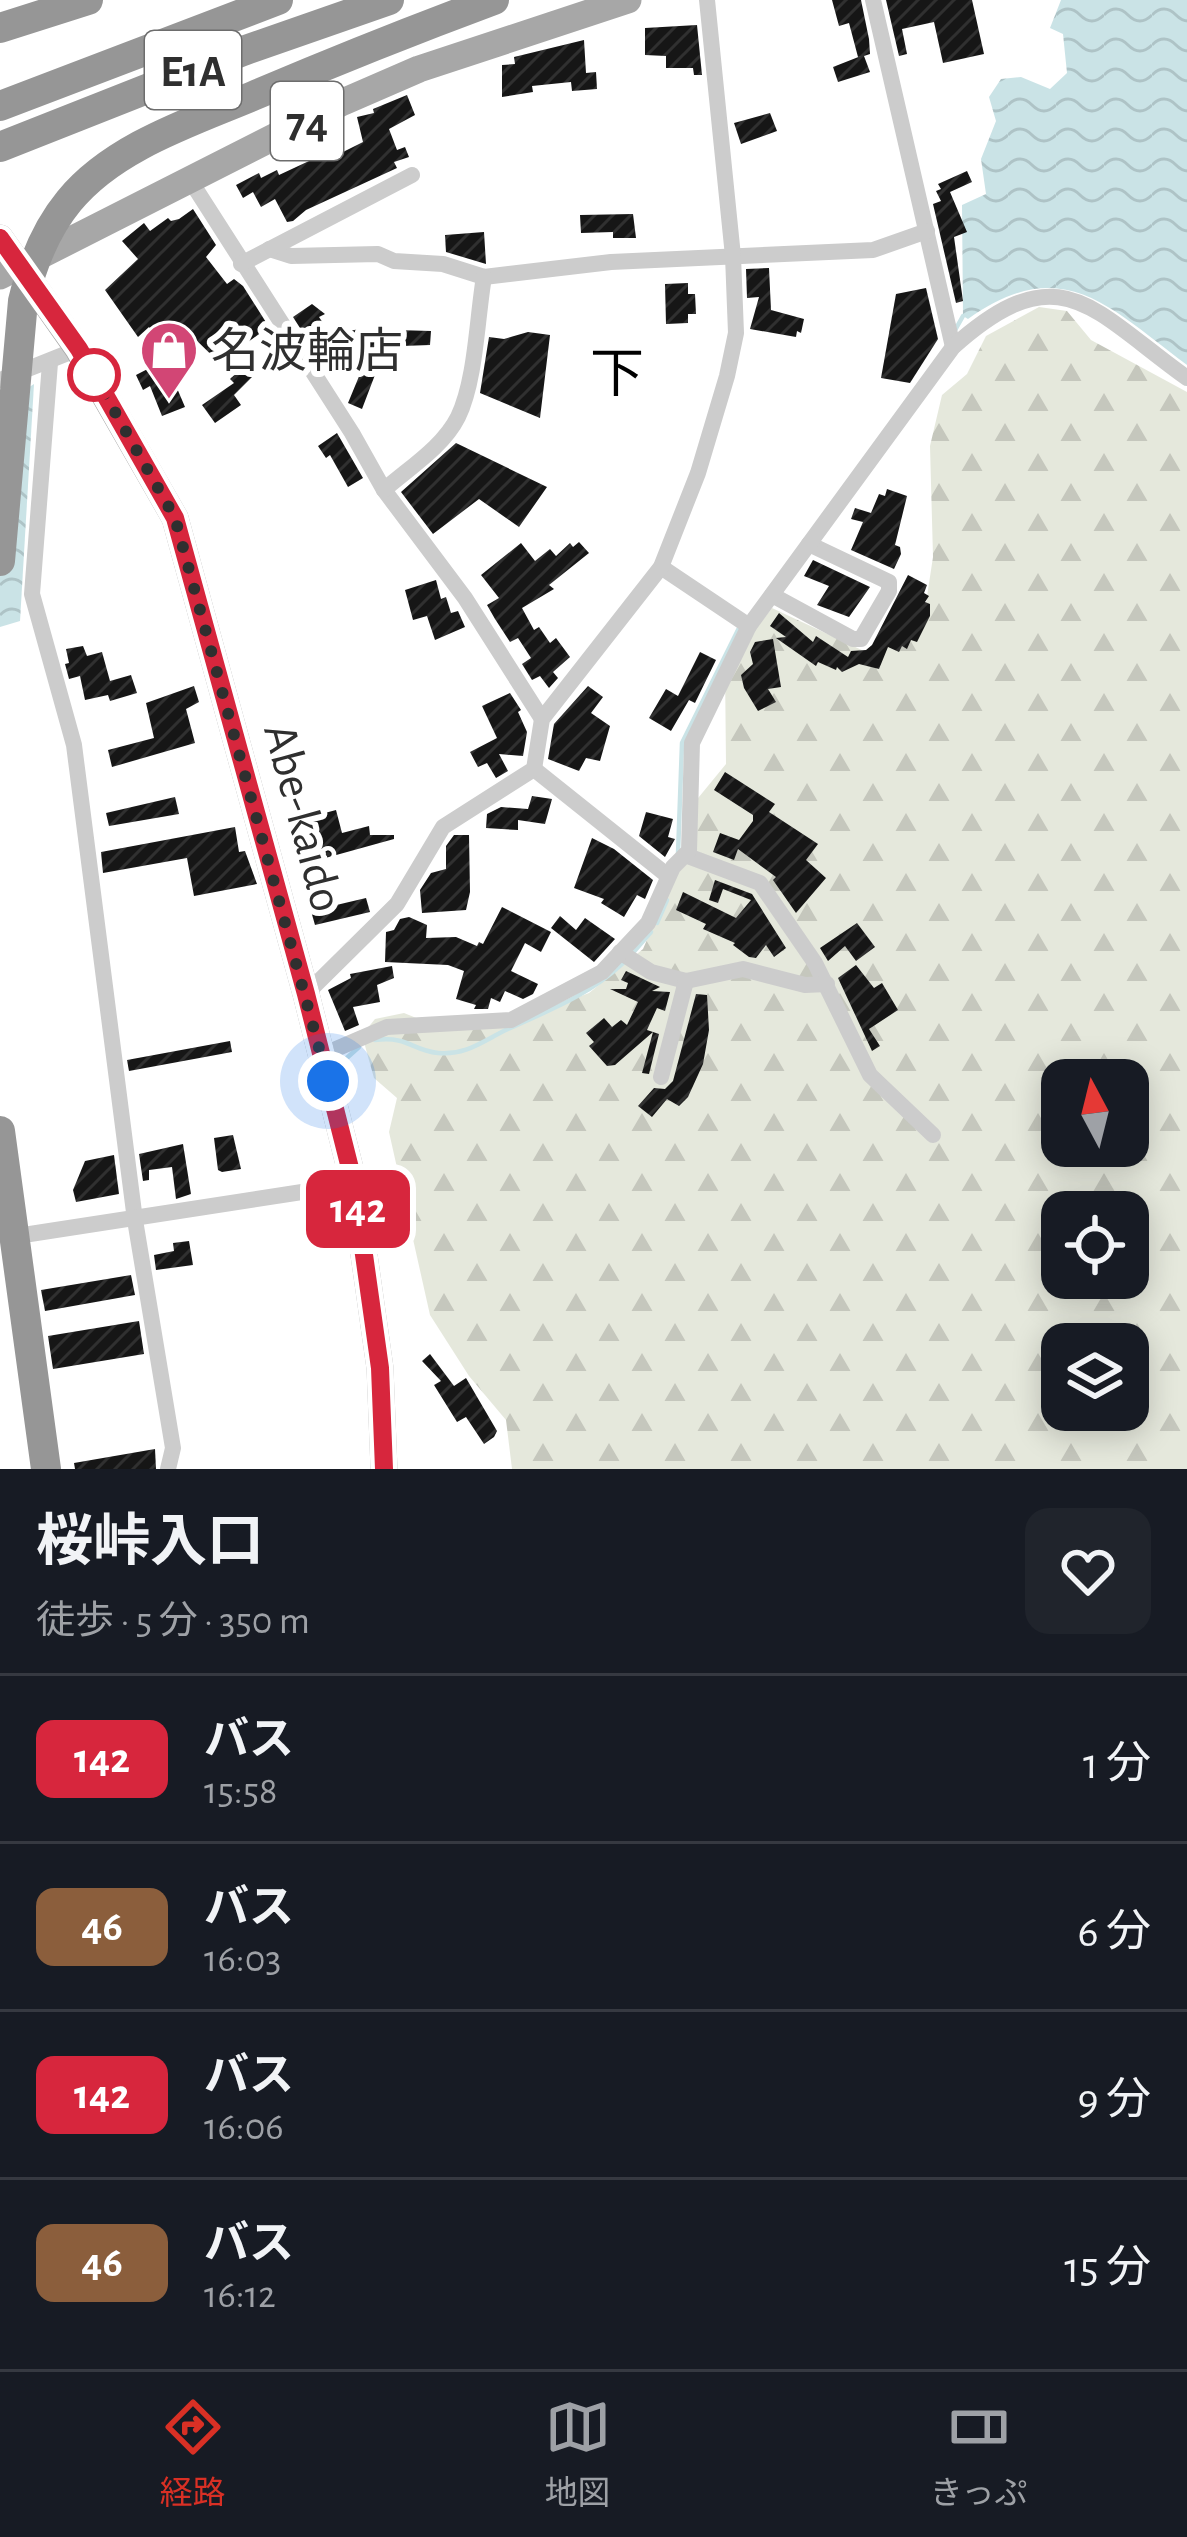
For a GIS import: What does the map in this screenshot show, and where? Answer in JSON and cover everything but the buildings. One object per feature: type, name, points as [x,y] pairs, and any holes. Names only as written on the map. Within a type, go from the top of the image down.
[{"type":"highway","points":[[0,28],[88,0]]},
{"type":"highway","name":"E1A","points":[[0,106],[278,0]]},
{"type":"highway","name":"E1A","points":[[0,147],[243,51],[389,0]]},
{"type":"highway","points":[[0,561],[23,301],[40,249],[71,198],[99,172],[186,124],[494,0]]},
{"type":"highway","points":[[0,1131],[46,1469]]},
{"type":"main road","name":"74","points":[[10,270],[343,102],[419,69],[628,0]]},
{"type":"main road","name":"Abe-kaido","points":[[0,238],[10,270],[79,349],[175,518],[354,1184],[380,1368],[384,1469]]},
{"type":"street","points":[[306,994],[397,904],[443,827],[534,769],[542,719],[661,567],[698,473],[736,333],[733,256],[707,0]]},
{"type":"street","points":[[873,0],[953,347]]},
{"type":"street","points":[[241,264],[412,175]]},
{"type":"street","points":[[190,180],[384,490],[465,598],[542,719]]},
{"type":"street","points":[[269,249],[291,256],[378,254],[394,261],[443,264],[484,277],[611,262],[873,250],[927,231]]},
{"type":"street","points":[[384,490],[438,443],[457,418],[484,277]]},
{"type":"street","points":[[322,1055],[386,1027],[511,1020],[626,956],[648,923],[668,876],[689,850],[692,743],[749,626],[953,347],[986,317],[1038,295],[1061,295],[1084,303],[1187,378]]},
{"type":"street","points":[[0,380],[79,349]]},
{"type":"street","points":[[50,363],[32,594],[81,784],[135,1220],[173,1448],[168,1469]]},
{"type":"street","points":[[772,595],[853,640],[861,639],[889,583],[809,544]]},
{"type":"street","points":[[661,567],[749,626]]},
{"type":"street","points":[[534,769],[668,876]]},
{"type":"street","points":[[685,855],[760,883],[827,984],[870,1075],[933,1135]]},
{"type":"street","points":[[626,956],[686,981],[742,969],[805,985],[827,984]]},
{"type":"street","points":[[661,1077],[686,981]]},
{"type":"street","points":[[30,1234],[354,1184]]},
{"type":"green space","points":[[1039,307],[1067,311],[1091,340],[1187,392],[1187,1469],[512,1469],[506,1420],[469,1376],[430,1315],[389,1132],[397,1098],[374,1078],[362,1035],[375,1019],[404,1013],[441,1028],[525,1017],[589,993],[643,949],[677,871],[694,803],[726,764],[725,668],[772,608],[866,652],[924,616],[933,557],[930,446],[942,395],[967,374],[986,336]]},
{"type":"water","points":[[1061,0],[1187,0],[1187,365],[1109,307],[1059,289],[1031,289],[968,319],[963,316],[962,205],[986,194],[981,159],[996,121],[989,97],[1001,79],[1021,77],[1050,89],[1067,73],[1063,34],[1050,28]]},
{"type":"water","points":[[34,384],[20,621],[0,627],[0,406]]},
{"type":"waterway","points":[[954,332],[963,316]]},
{"type":"waterway","points":[[678,854],[682,743],[739,628]]},
{"type":"waterway","points":[[657,923],[667,900]]},
{"type":"waterway","points":[[631,955],[651,932]]},
{"type":"waterway","points":[[375,1040],[395,1040],[438,1053],[466,1050],[569,1001],[623,963]]},
{"type":"waterway","points":[[339,1065],[359,1047]]},
{"type":"bus line","name":"142","points":[[0,238],[79,349],[175,518],[354,1184],[380,1368],[384,1469]]},
{"type":"place","name":"名波輪店","points":[[169,401]]},
{"type":"district","name":"下","points":[[617,373]]},
{"type":"route","points":[[94,375],[175,518],[328,1081]]}]
